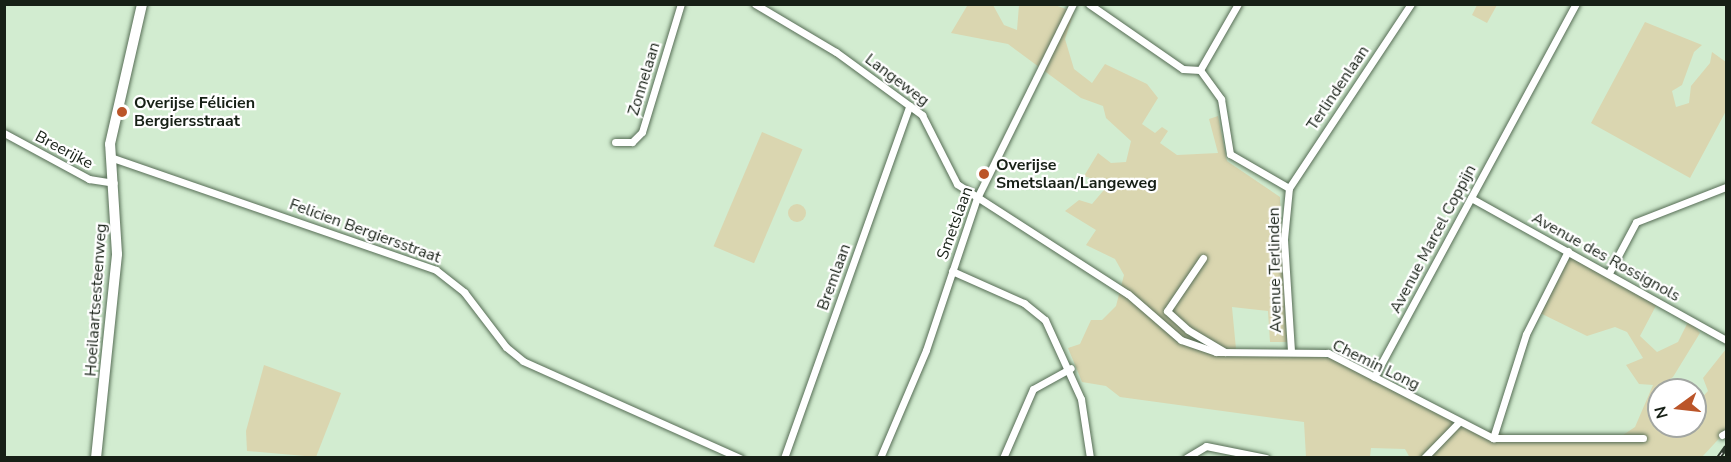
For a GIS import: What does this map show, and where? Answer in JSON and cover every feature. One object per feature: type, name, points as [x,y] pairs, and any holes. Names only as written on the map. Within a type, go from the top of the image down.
[{"type":"street","name":"Hoeilaartsesteenweg","points":[[96,458],[117,254],[114,183],[110,157],[142,4]]},
{"type":"street","name":"Zonnelaan","points":[[615,142],[632,142],[642,132],[681,4]]},
{"type":"street","name":"Langeweg","points":[[755,4],[836,52],[909,106],[932,127],[951,178],[977,198],[1111,284]]},
{"type":"street","name":"Smetslaan","points":[[880,458],[899,422],[977,198],[1073,4]]},
{"type":"street","points":[[1089,4],[1183,69],[1200,70]]},
{"type":"street","points":[[1200,70],[1238,4]]},
{"type":"street","name":"Terlindenlaan","points":[[1289,188],[1411,4]]},
{"type":"street","name":"Avenue Marcel Coppijn","points":[[1374,377],[1576,4]]},
{"type":"street","points":[[1200,70],[1221,99],[1230,154],[1289,188]]},
{"type":"street","name":"Bremlaan","points":[[784,458],[909,106]]},
{"type":"street","name":"Breerijke","points":[[4,133],[89,179],[114,183]]},
{"type":"street","name":"Felicien Bergiersstraat","points":[[110,157],[436,270],[464,292],[506,347],[523,360],[740,458]]},
{"type":"street","points":[[1610,272],[1636,222],[1726,187]]},
{"type":"street","name":"Avenue Terlinden","points":[[1289,188],[1284,239],[1291,351]]},
{"type":"street","name":"Avenue des Rossignols","points":[[1471,198],[1610,272],[1726,340]]},
{"type":"street","points":[[1493,438],[1526,334],[1568,251]]},
{"type":"street","points":[[1203,258],[1167,311],[1188,330],[1225,352]]},
{"type":"street","points":[[952,271],[1035,309],[1054,333],[1071,368],[1085,414],[1090,458]]},
{"type":"street","name":"Chemin Long","points":[[1111,284],[1174,335],[1225,352],[1328,353],[1493,438],[1643,438]]},
{"type":"street","points":[[1003,458],[1033,389],[1071,368]]},
{"type":"street","points":[[1424,458],[1459,422]]},
{"type":"street","points":[[1186,458],[1206,446],[1266,458]]},
{"type":"shaded area","points":[[993,5],[1004,25],[1017,30],[1019,5],[1055,5],[1074,12],[1065,39],[1074,69],[1092,83],[1105,64],[1147,84],[1158,98],[1142,124],[1155,133],[1162,127],[1168,131],[1160,143],[1177,155],[1218,153],[1209,119],[1218,116],[1227,161],[1280,197],[1287,342],[1270,342],[1268,311],[1232,307],[1236,349],[1330,358],[1461,426],[1522,438],[1620,437],[1635,427],[1647,399],[1647,438],[1707,438],[1708,391],[1707,378],[1703,378],[1726,349],[1726,431],[1702,457],[1410,458],[1405,449],[1371,448],[1370,457],[1306,457],[1304,422],[1120,397],[1106,386],[1082,382],[1068,348],[1080,344],[1091,320],[1102,320],[1116,306],[1124,275],[1115,259],[1086,245],[1096,230],[1065,211],[1079,200],[1092,204],[1109,184],[1084,176],[1098,153],[1111,163],[1126,162],[1131,141],[1106,118],[1103,106],[1081,98],[1008,44],[951,33],[967,6]]},
{"type":"shaded area","points":[[1477,5],[1497,5],[1487,23],[1472,15]]},
{"type":"shaded area","points":[[1645,22],[1702,45],[1694,52],[1682,85],[1672,91],[1676,107],[1689,103],[1691,86],[1710,63],[1712,52],[1726,62],[1726,111],[1690,178],[1591,123]]},
{"type":"shaded area","points":[[762,132],[803,149],[754,263],[714,246]]},
{"type":"shaded area","points":[[797,204],[803,207],[806,213],[803,219],[797,222],[791,219],[788,213],[791,207]]},
{"type":"shaded area","points":[[1567,254],[1658,302],[1640,336],[1657,352],[1678,342],[1689,320],[1700,333],[1673,377],[1647,378],[1647,385],[1639,384],[1626,365],[1643,358],[1627,332],[1615,327],[1587,336],[1540,313]]},
{"type":"shaded area","points":[[264,365],[341,393],[316,457],[247,451],[246,431]]},
{"type":"railway","points":[[1718,458],[1726,447]]},
{"type":"place","name":"Overijse Félicien Bergiersstraat","points":[[122,112]]},
{"type":"place","name":"Overijse Smetslaan/Langeweg","points":[[984,174]]}]
